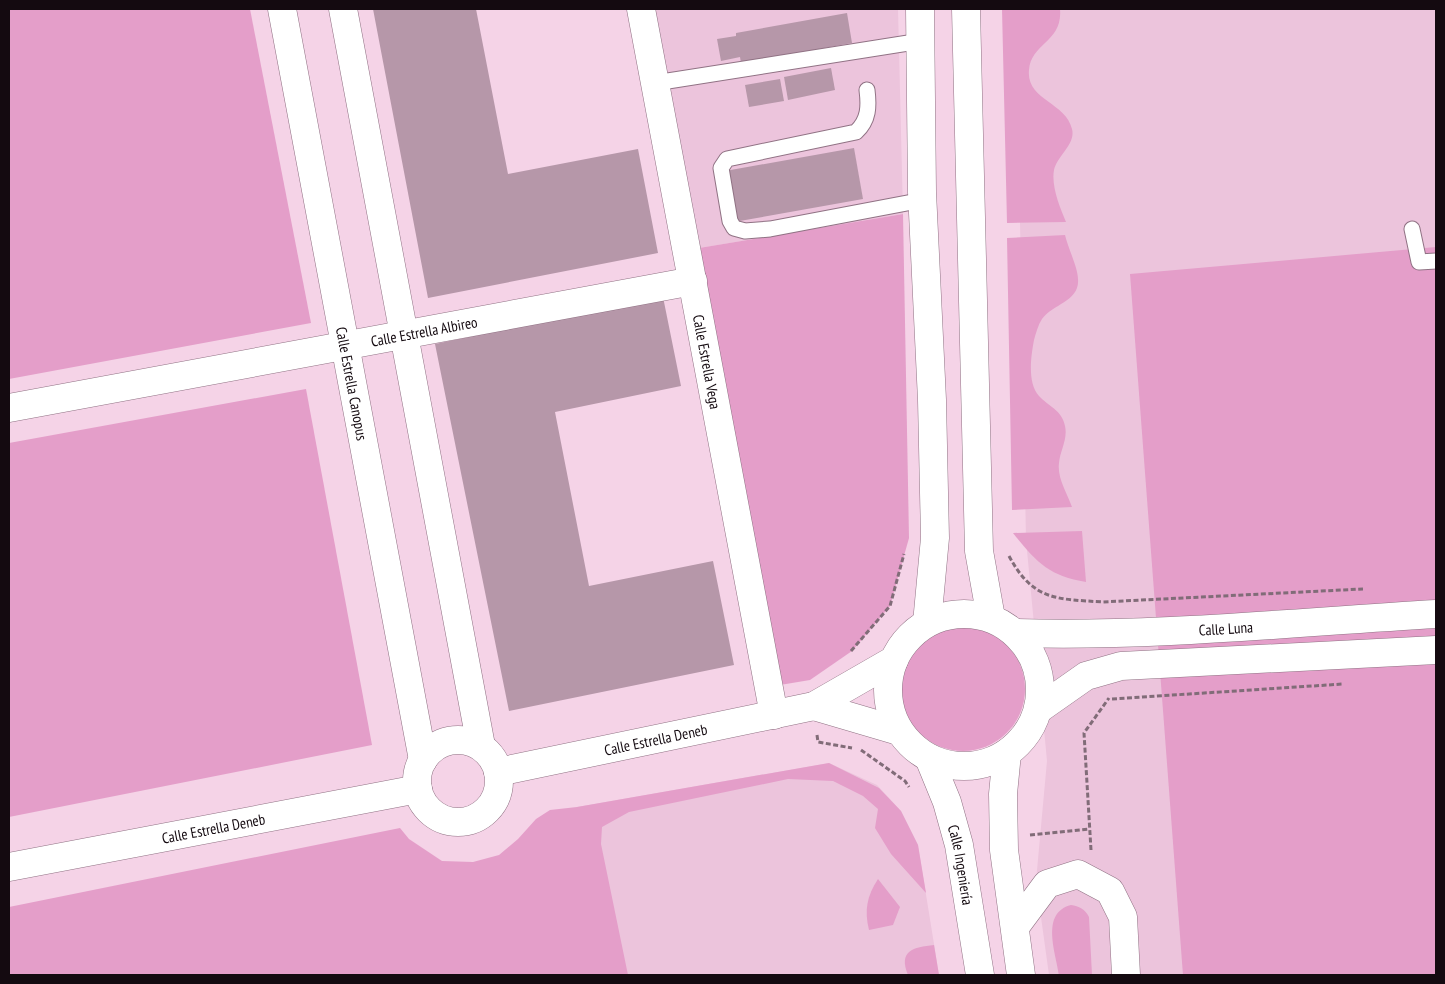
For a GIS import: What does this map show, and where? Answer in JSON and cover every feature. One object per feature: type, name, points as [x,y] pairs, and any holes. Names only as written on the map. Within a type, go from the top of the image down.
[{"type":"street","name":"Calle Estrella Canopus","points":[[282,9],[423,760]]},
{"type":"street","points":[[343,9],[481,746]]},
{"type":"street","name":"Calle Estrella Vega","points":[[641,9],[774,714]]},
{"type":"street","points":[[920,9],[923,200],[932,400],[935,538],[927,622]]},
{"type":"street","points":[[966,9],[979,551],[991,618]]},
{"type":"street","name":"Calle Estrella Albireo","points":[[9,408],[404,336],[693,280]]},
{"type":"street","points":[[959,613],[991,618],[1016,632],[1033,655],[1040,681],[1039,709],[1027,734],[1007,753],[982,764],[955,766],[929,758],[912,746],[899,731],[890,709],[888,684],[894,660],[902,645],[913,632],[927,622],[959,613]]},
{"type":"street","name":"Calle Luna","points":[[1016,632],[1119,632],[1436,614]]},
{"type":"street","points":[[1039,709],[1086,676],[1121,666],[1436,650]]},
{"type":"street","points":[[814,706],[894,660]]},
{"type":"street","points":[[814,706],[899,731]]},
{"type":"street","name":"Calle Estrella Deneb","points":[[498,772],[814,706]]},
{"type":"street","points":[[465,740],[481,746],[492,757],[498,772],[498,790],[490,807],[475,818],[457,822],[440,818],[425,806],[418,789],[417,774],[423,760],[434,748],[449,741],[465,740]]},
{"type":"street","points":[[1007,753],[1003,794],[1004,850],[1022,975]]},
{"type":"street","name":"Calle Ingeniería","points":[[929,758],[947,802],[959,844],[980,975]]},
{"type":"street","name":"Calle Estrella Deneb","points":[[9,868],[418,789]]},
{"type":"street","points":[[1015,927],[1047,884],[1078,874],[1110,891],[1122,917],[1126,975]]},
{"type":"lane","points":[[655,84],[920,41]]},
{"type":"lane","points":[[867,90],[869,106],[863,126],[856,132],[727,159],[721,168],[730,221],[734,228],[746,231],[770,229],[923,200]]},
{"type":"lane","points":[[1412,230],[1419,262],[1436,261]]},
{"type":"path","points":[[845,656],[852,651],[890,606],[906,547]]},
{"type":"path","points":[[1007,552],[1015,568],[1038,592],[1063,600],[1103,602],[1368,589]]},
{"type":"path","points":[[1092,881],[1084,733],[1109,699],[1349,684]]},
{"type":"path","points":[[818,742],[860,749],[905,781],[910,788]]},
{"type":"path","points":[[1028,835],[1089,829]]},
{"type":"shaded area","points":[[9,9],[250,9],[311,323],[9,379]]},
{"type":"shaded area","points":[[641,9],[898,9],[903,214],[687,250]]},
{"type":"shaded area","points":[[1002,9],[1060,9],[1060,20],[1057,29],[1035,54],[1029,70],[1030,80],[1034,88],[1062,113],[1072,129],[1069,145],[1056,165],[1053,176],[1057,197],[1066,222],[1007,223]]},
{"type":"shaded area","points":[[1016,9],[1436,9],[1436,975],[1049,975],[1036,881],[1047,761],[1026,540]]},
{"type":"shaded area","points":[[903,214],[909,538],[890,606],[852,651],[810,680],[768,687],[687,250]]},
{"type":"shaded area","points":[[1065,235],[1076,269],[1077,286],[1075,292],[1070,297],[1042,319],[1034,340],[1031,377],[1035,391],[1058,412],[1065,426],[1065,440],[1059,469],[1061,480],[1072,507],[1012,510],[1007,238]]},
{"type":"shaded area","points":[[1436,247],[1436,975],[1183,975],[1130,274]]},
{"type":"shaded area","points":[[306,389],[372,745],[9,817],[9,443]]},
{"type":"shaded area","points":[[1082,531],[1086,582],[1062,576],[1044,566],[1036,560],[1013,533]]},
{"type":"shaded area","points":[[963,627],[987,632],[998,637],[1007,645],[1015,654],[1020,665],[1025,689],[1020,713],[1015,724],[1007,733],[998,741],[987,746],[963,751],[939,746],[928,741],[919,733],[911,724],[906,713],[901,689],[906,665],[911,654],[919,645],[928,637],[939,632]]},
{"type":"shaded area","points":[[829,763],[877,785],[901,811],[918,845],[939,975],[605,975],[577,807]]},
{"type":"shaded area","points":[[829,763],[879,788],[901,811],[918,845],[926,893],[891,854],[875,828],[878,809],[863,796],[833,781],[788,779],[629,812],[602,827],[601,844],[628,975],[9,975],[9,907],[400,828],[409,839],[442,861],[473,862],[499,855],[518,839],[536,819],[550,810],[577,807]]},
{"type":"shaded area","points":[[878,879],[900,907],[893,925],[869,930],[868,903],[871,891]]},
{"type":"shaded area","points":[[1071,905],[1082,908],[1089,917],[1092,975],[1059,975],[1053,945],[1053,925],[1061,909]]},
{"type":"shaded area","points":[[934,945],[939,975],[908,975],[905,967],[906,955],[914,949]]},
{"type":"building","points":[[373,9],[476,9],[508,174],[638,149],[658,253],[428,298]]},
{"type":"building","points":[[847,13],[852,43],[741,63],[740,57],[721,61],[717,39],[736,36],[736,33]]},
{"type":"building","points":[[831,68],[835,90],[788,100],[784,77]]},
{"type":"building","points":[[780,79],[784,101],[749,107],[745,85]]},
{"type":"building","points":[[854,148],[863,199],[734,222],[725,171]]},
{"type":"building","points":[[663,297],[681,386],[555,412],[589,586],[713,561],[734,665],[509,711],[435,344]]}]
